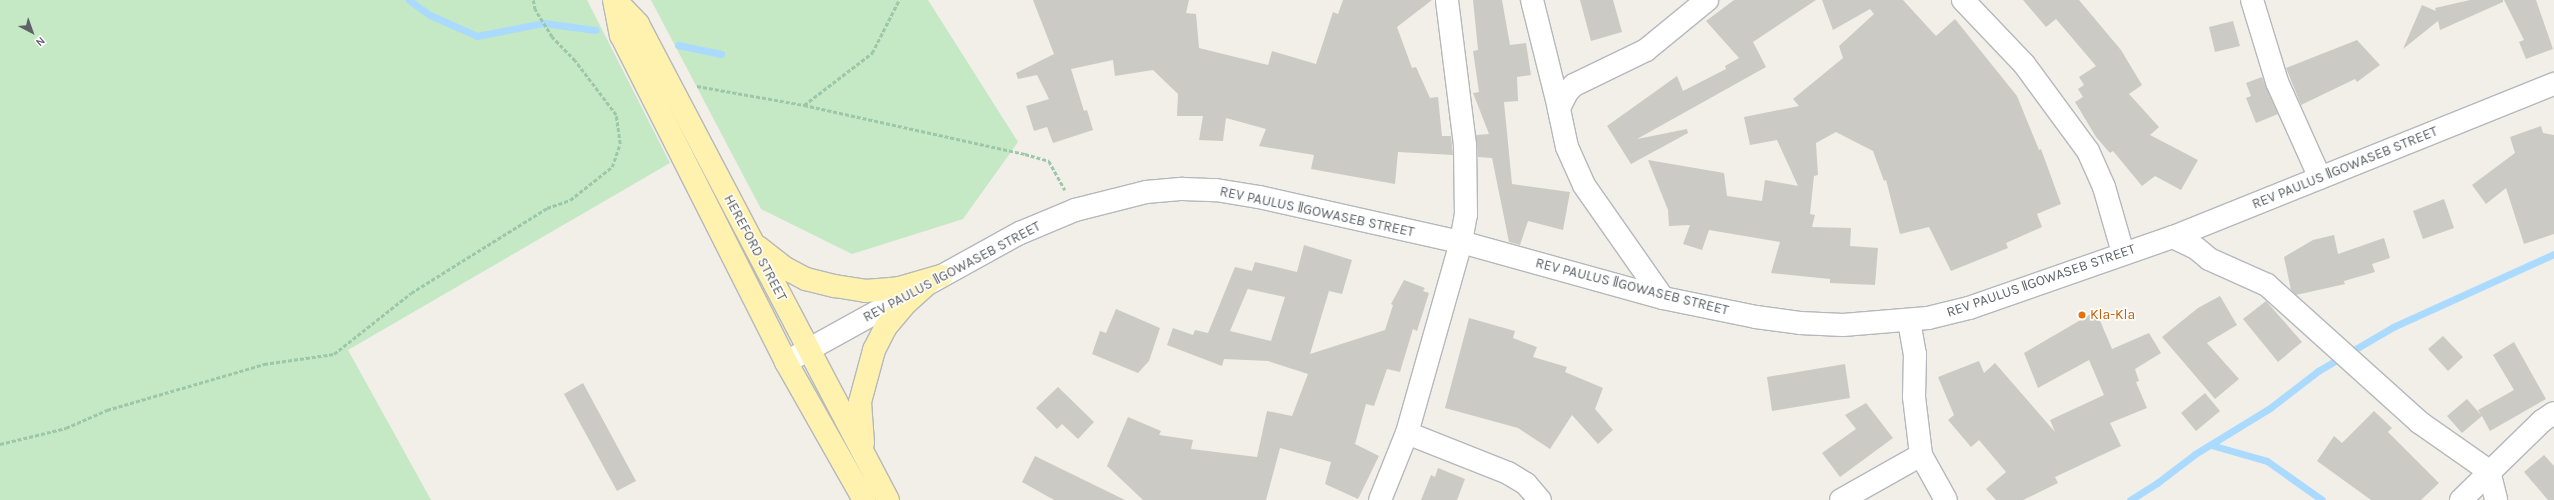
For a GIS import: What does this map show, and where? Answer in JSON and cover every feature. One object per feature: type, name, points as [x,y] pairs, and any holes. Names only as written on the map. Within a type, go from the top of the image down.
[{"type":"main road","name":"HEREFORD STREET","points":[[614,0],[638,24],[746,234],[810,348],[888,500]]},
{"type":"main road","name":"HEREFORD STREET","points":[[614,0],[621,35],[786,362],[864,500]]},
{"type":"main road","points":[[746,234],[763,252],[785,268],[806,279],[835,286],[866,291],[898,288],[936,279]]},
{"type":"main road","points":[[864,455],[860,402],[874,350],[885,328],[906,303],[936,279]]},
{"type":"street","points":[[1380,500],[1407,433],[1461,242],[1466,215],[1466,145],[1447,0]]},
{"type":"street","points":[[1532,0],[1567,147],[1584,185],[1663,298]]},
{"type":"street","points":[[1558,108],[1567,92],[1574,85],[1646,50],[1707,0]]},
{"type":"street","points":[[1963,0],[2024,64],[2088,151],[2104,187],[2124,253]]},
{"type":"street","points":[[2252,0],[2259,29],[2277,82],[2320,178]]},
{"type":"street","name":"REV PAULUS ǁGOWASEB STREET","points":[[786,362],[1020,233],[1075,210],[1146,192],[1183,189],[1216,190],[1260,197],[1461,242],[1663,298],[1756,317],[1800,324],[1843,325],[1909,321],[1969,308],[2173,237],[2554,84]]},
{"type":"street","points":[[2173,237],[2196,248],[2209,259],[2267,285],[2419,422],[2489,471],[2496,500]]},
{"type":"street","points":[[1909,321],[1914,354],[1914,397],[1921,455],[1946,500]]},
{"type":"street","points":[[2461,500],[2489,471],[2542,421],[2554,413]]},
{"type":"street","points":[[1407,433],[1508,473],[1526,484],[1540,500]]},
{"type":"street","points":[[1841,500],[1921,455]]},
{"type":"path","points":[[0,444],[66,428],[107,410],[264,364],[334,354],[411,293],[547,208],[570,200],[612,167],[620,144],[616,116],[575,61],[552,37],[536,10],[533,0]]},
{"type":"path","points":[[804,105],[872,53],[899,0]]},
{"type":"path","points":[[667,81],[804,105],[1025,154],[1049,161],[1075,210]]},
{"type":"green space","points":[[0,0],[587,0],[670,163],[348,350],[431,500],[0,500]]},
{"type":"green space","points":[[651,0],[928,0],[1018,142],[963,219],[852,254],[761,209]]},
{"type":"building","points":[[1033,0],[1189,0],[1186,13],[1196,14],[1199,48],[1268,65],[1272,51],[1316,64],[1333,12],[1338,14],[1343,0],[1432,0],[1397,27],[1412,68],[1416,67],[1430,98],[1438,97],[1442,136],[1451,136],[1453,155],[1398,152],[1395,184],[1311,169],[1314,155],[1259,146],[1266,129],[1226,118],[1223,141],[1199,140],[1203,116],[1177,116],[1178,94],[1153,70],[1115,76],[1113,60],[1071,69],[1084,111],[1087,110],[1093,130],[1053,143],[1047,127],[1034,131],[1026,106],[1049,99],[1037,75],[1018,79],[1016,73],[1054,54]]},
{"type":"building","points":[[1473,0],[1502,0],[1510,45],[1526,43],[1531,75],[1517,77],[1518,101],[1504,102],[1512,184],[1570,192],[1563,230],[1528,221],[1520,245],[1509,242],[1492,158],[1478,157],[1476,135],[1489,134],[1473,93],[1479,92],[1473,51],[1478,50]]},
{"type":"building","points":[[1580,0],[1613,0],[1622,32],[1591,41]]},
{"type":"building","points":[[1734,0],[1816,0],[1753,42],[1766,67],[1637,139],[1687,129],[1688,133],[1631,164],[1607,126],[1677,76],[1683,91],[1726,69],[1725,66],[1739,58],[1706,21]]},
{"type":"building","points":[[1822,0],[1903,0],[1936,36],[1955,19],[2017,96],[2039,150],[2041,149],[2061,204],[2037,214],[2042,227],[2006,243],[2008,248],[1951,271],[1929,227],[1900,234],[1886,180],[1884,181],[1873,151],[1836,132],[1816,143],[1818,175],[1814,176],[1810,214],[1815,215],[1812,227],[1851,228],[1850,246],[1878,248],[1875,285],[1830,283],[1830,279],[1771,273],[1780,242],[1709,230],[1702,250],[1683,244],[1690,225],[1669,226],[1668,210],[1648,160],[1724,173],[1727,196],[1762,201],[1765,180],[1798,186],[1777,140],[1750,145],[1744,117],[1799,106],[1793,99],[1843,58],[1839,46],[1874,14],[1870,9],[1833,30]]},
{"type":"building","points":[[2023,0],[2079,0],[2121,50],[2142,85],[2129,94],[2159,127],[2150,135],[2198,160],[2181,190],[2155,176],[2142,186],[2113,151],[2110,153],[2096,137],[2075,102],[2083,97],[2078,89],[2084,85],[2079,77],[2096,66],[2056,19],[2046,27]]},
{"type":"building","points":[[2470,0],[2503,0],[2503,2],[2440,30],[2438,21],[2403,49],[2422,5],[2436,11],[2435,8]]},
{"type":"building","points":[[2504,0],[2536,0],[2553,49],[2526,59],[2519,42],[2524,40]]},
{"type":"building","points":[[2233,21],[2240,46],[2215,52],[2209,27]]},
{"type":"building","points":[[2357,40],[2380,65],[2357,82],[2355,79],[2301,105],[2286,68]]},
{"type":"building","points":[[2262,77],[2278,114],[2256,123],[2246,98],[2251,96],[2246,83]]},
{"type":"building","points":[[2541,126],[2543,133],[2554,135],[2554,234],[2524,244],[2506,188],[2486,204],[2472,185],[2515,153],[2510,137]]},
{"type":"building","points":[[2444,199],[2454,228],[2423,239],[2413,211]]},
{"type":"building","points":[[2334,235],[2338,254],[2384,238],[2390,258],[2372,264],[2375,272],[2344,281],[2345,284],[2296,295],[2291,290],[2284,257],[2313,240]]},
{"type":"building","points":[[1304,245],[1352,260],[1342,294],[1329,291],[1310,354],[1385,330],[1393,305],[1391,304],[1404,280],[1425,288],[1423,291],[1429,293],[1417,331],[1413,329],[1400,372],[1387,369],[1374,406],[1366,404],[1355,444],[1379,456],[1358,499],[1325,484],[1331,462],[1280,448],[1266,500],[1143,500],[1107,466],[1128,417],[1161,431],[1159,435],[1193,440],[1191,449],[1257,457],[1267,411],[1292,416],[1308,374],[1268,361],[1224,359],[1222,366],[1167,345],[1173,328],[1193,335],[1195,330],[1208,333],[1235,267],[1252,271],[1255,262],[1297,272]],"holes":[[[1249,286],[1248,289],[1285,297],[1271,341],[1230,331]]]},
{"type":"building","points":[[2220,296],[2237,325],[2207,343],[2239,379],[2215,399],[2162,337],[2198,308]]},
{"type":"building","points":[[2266,301],[2302,342],[2278,362],[2243,319]]},
{"type":"building","points":[[1116,309],[1160,328],[1149,361],[1138,373],[1092,354],[1100,331],[1106,333]]},
{"type":"building","points":[[2096,311],[2112,349],[2149,333],[2161,353],[2135,369],[2139,381],[2136,382],[2147,408],[2110,423],[2121,446],[2055,477],[2058,483],[2023,500],[1996,500],[1986,489],[2006,472],[1979,440],[1971,447],[1948,420],[1954,415],[1938,377],[1979,361],[1984,373],[1995,363],[2055,432],[2050,420],[2104,395],[2089,360],[2038,388],[2024,353]]},
{"type":"building","points":[[1469,318],[1515,331],[1513,338],[1537,347],[1533,357],[1567,367],[1565,372],[1603,388],[1595,409],[1613,430],[1598,444],[1572,415],[1550,449],[1518,428],[1445,408]]},
{"type":"building","points":[[2443,336],[2463,357],[2448,371],[2428,349]]},
{"type":"building","points":[[2514,342],[2546,399],[2490,431],[2482,416],[2462,433],[2447,416],[2467,399],[2481,415],[2478,410],[2514,390],[2493,355]]},
{"type":"building","points":[[1845,364],[1850,398],[1772,411],[1767,377]]},
{"type":"building","points":[[583,383],[636,481],[617,491],[564,394]]},
{"type":"building","points":[[1058,387],[1094,422],[1078,439],[1062,424],[1057,429],[1036,408]]},
{"type":"building","points":[[2205,393],[2220,411],[2196,431],[2181,413]]},
{"type":"building","points":[[1866,403],[1893,438],[1840,477],[1822,453],[1856,429],[1845,415]]},
{"type":"building","points":[[2374,411],[2392,428],[2388,432],[2439,483],[2421,500],[2371,500],[2317,461],[2334,436],[2342,443]]},
{"type":"building","points":[[2544,455],[2554,466],[2554,500],[2548,500],[2524,472]]},
{"type":"building","points":[[1035,456],[1125,500],[1054,500],[1022,482]]},
{"type":"building","points":[[1438,468],[1465,479],[1457,500],[1421,500],[1431,475],[1435,477]]},
{"type":"waterway","points":[[409,0],[430,15],[477,36],[543,23],[596,30]]},
{"type":"waterway","points":[[678,45],[721,54]]},
{"type":"waterway","points":[[2130,500],[2157,483],[2195,454],[2270,408],[2318,371],[2393,327],[2554,254]]},
{"type":"waterway","points":[[2211,445],[2267,461],[2322,500]]},
{"type":"place","name":"Kla-Kla","points":[[2082,315]]}]
